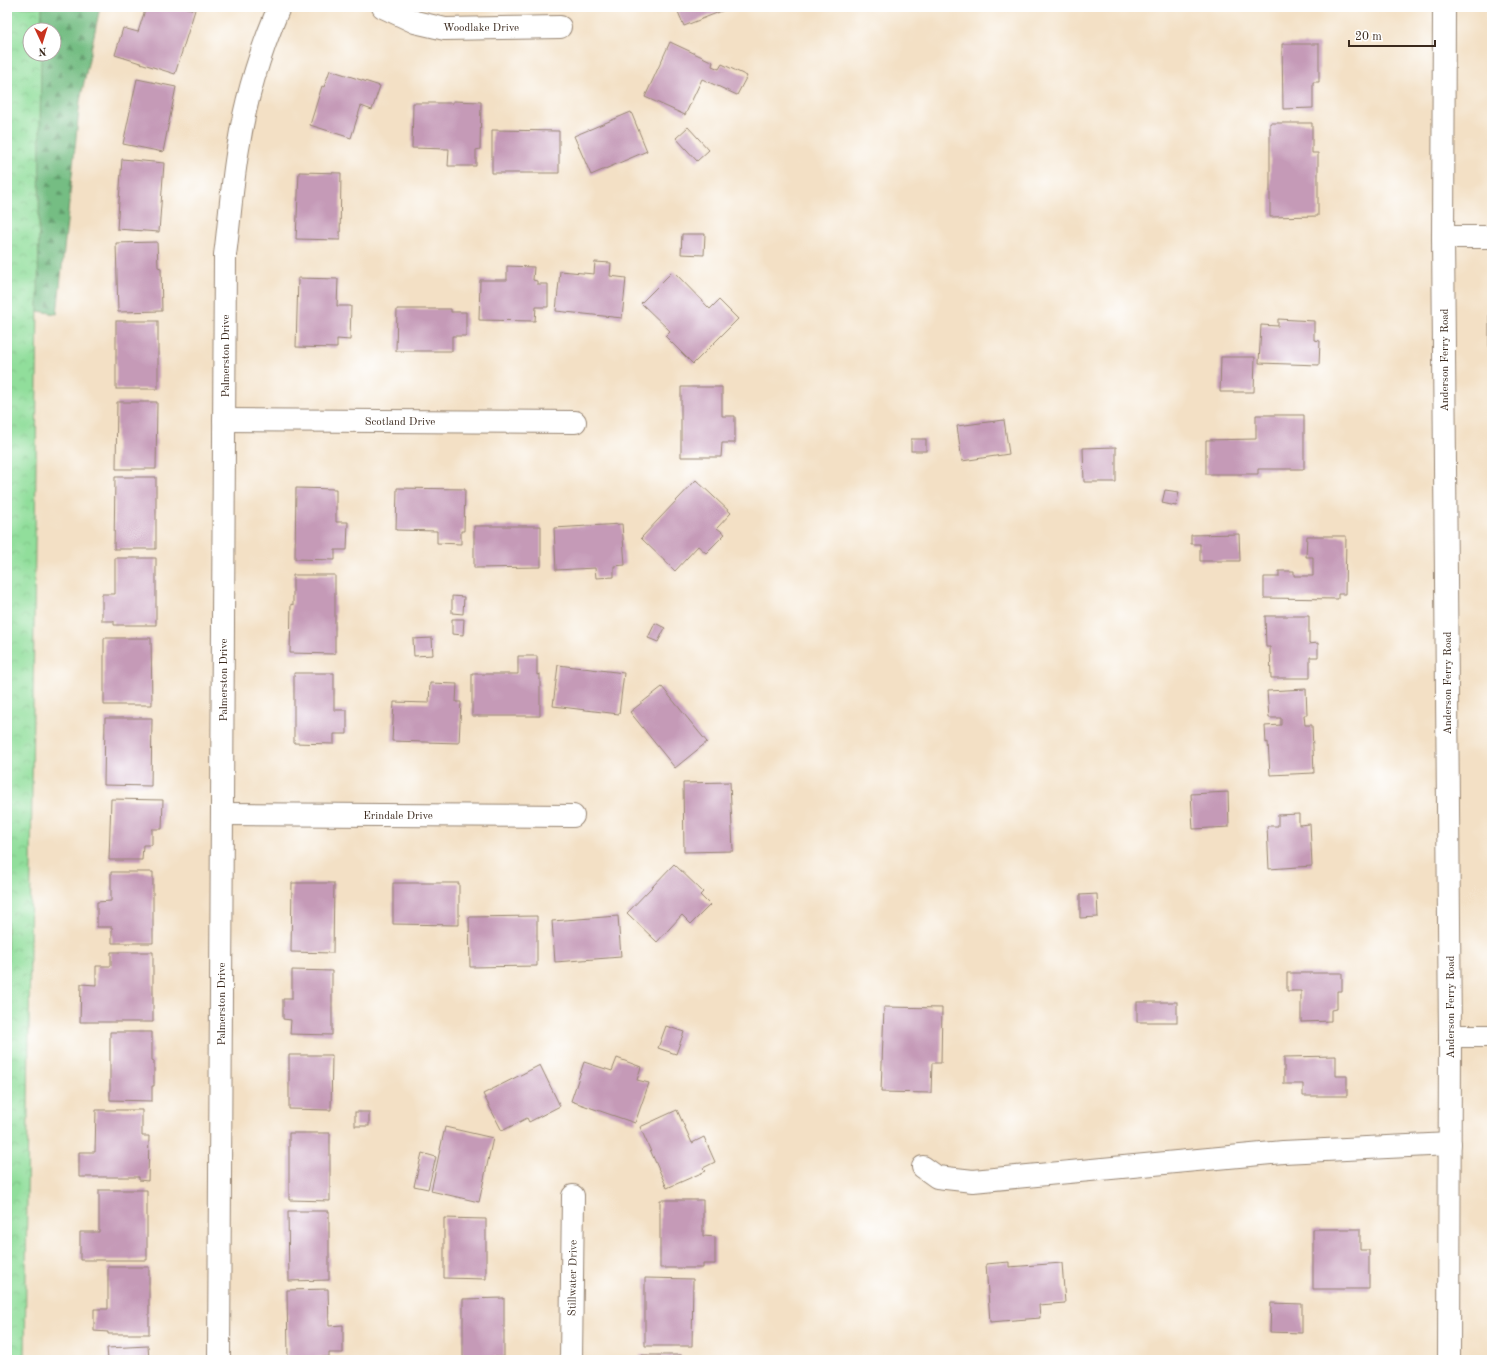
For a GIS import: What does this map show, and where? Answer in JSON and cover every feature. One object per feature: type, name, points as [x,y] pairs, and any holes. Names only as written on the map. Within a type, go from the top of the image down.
[{"type":"street","name":"Palmerston Drive","points":[[219,1360],[225,255],[239,143],[251,91],[271,27],[279,7]]},
{"type":"street","name":"Woodlake Drive","points":[[383,7],[415,22],[445,28],[560,27]]},
{"type":"street","name":"Anderson Ferry Road","points":[[1444,7],[1443,237],[1450,1036],[1449,1360]]},
{"type":"street","points":[[1443,237],[1492,237]]},
{"type":"street","name":"Scotland Drive","points":[[224,420],[575,422]]},
{"type":"street","name":"Erindale Drive","points":[[222,814],[573,816]]},
{"type":"street","points":[[1450,1036],[1492,1036]]},
{"type":"street","points":[[923,1167],[937,1177],[973,1181],[1282,1152],[1450,1144]]},
{"type":"street","name":"Stillwater Drive","points":[[571,1360],[573,1196]]},
{"type":"green space","points":[[7,7],[100,7],[80,101],[57,314],[7,306]]},
{"type":"green space","points":[[7,7],[42,7],[41,22],[22,22],[22,62],[41,62],[25,1360],[7,1360]]},
{"type":"building","points":[[146,7],[183,7],[195,10],[175,74],[115,55],[123,28],[138,32]]},
{"type":"building","points":[[676,7],[732,7],[684,26]]},
{"type":"building","points":[[670,42],[713,62],[712,66],[719,69],[722,64],[747,76],[737,95],[702,79],[685,115],[645,97]]},
{"type":"building","points":[[1282,44],[1319,44],[1319,82],[1313,82],[1313,108],[1283,109]]},
{"type":"building","points":[[330,70],[380,86],[372,110],[361,106],[351,138],[310,125],[322,86],[324,87]]},
{"type":"building","points":[[137,79],[176,87],[163,152],[123,144]]},
{"type":"building","points":[[453,101],[481,102],[480,149],[476,150],[476,166],[448,166],[449,149],[412,148],[413,103],[453,103]]},
{"type":"building","points":[[631,112],[647,151],[591,175],[574,136]]},
{"type":"building","points":[[1270,123],[1312,123],[1312,153],[1318,153],[1318,216],[1270,217]]},
{"type":"building","points":[[688,127],[709,150],[697,161],[676,138]]},
{"type":"building","points":[[492,130],[559,131],[559,173],[492,173]]},
{"type":"building","points":[[122,159],[164,163],[159,232],[117,229]]},
{"type":"building","points":[[299,172],[341,173],[340,240],[296,239]]},
{"type":"building","points":[[682,234],[705,234],[704,255],[681,254]]},
{"type":"building","points":[[157,242],[158,267],[161,268],[162,311],[118,312],[116,243]]},
{"type":"building","points":[[595,262],[611,263],[610,276],[626,278],[622,318],[556,311],[560,271],[594,274]]},
{"type":"building","points":[[507,266],[534,267],[533,280],[537,281],[537,284],[548,284],[548,307],[536,307],[535,321],[479,320],[480,280],[507,280]]},
{"type":"building","points":[[673,271],[710,309],[719,300],[738,319],[693,364],[665,336],[670,331],[641,303]]},
{"type":"building","points":[[298,278],[338,279],[337,306],[351,306],[350,340],[337,339],[337,348],[296,347]]},
{"type":"building","points":[[1489,304],[1492,304],[1492,346],[1489,346]]},
{"type":"building","points":[[397,309],[451,309],[451,312],[466,312],[466,336],[452,336],[452,351],[396,351]]},
{"type":"building","points":[[1278,319],[1314,321],[1314,340],[1320,341],[1319,365],[1259,363],[1261,325],[1278,326]]},
{"type":"building","points":[[116,321],[158,321],[158,389],[116,389]]},
{"type":"building","points":[[1221,357],[1255,357],[1254,392],[1220,392]]},
{"type":"building","points":[[681,387],[722,387],[722,416],[735,416],[735,443],[722,443],[721,457],[681,457]]},
{"type":"building","points":[[117,402],[157,402],[156,469],[116,469]]},
{"type":"building","points":[[1256,415],[1304,415],[1304,469],[1258,469],[1258,474],[1206,474],[1206,440],[1256,439]]},
{"type":"building","points":[[1004,420],[1009,454],[962,461],[957,426]]},
{"type":"building","points":[[911,439],[926,439],[926,451],[911,451]]},
{"type":"building","points":[[1116,447],[1116,482],[1084,482],[1083,448]]},
{"type":"building","points":[[115,477],[156,477],[156,549],[114,549]]},
{"type":"building","points":[[696,480],[731,513],[717,528],[725,534],[706,553],[698,546],[675,571],[641,538]]},
{"type":"building","points":[[296,488],[336,489],[336,522],[348,522],[347,550],[335,550],[335,560],[295,559]]},
{"type":"building","points":[[397,488],[465,489],[464,531],[461,531],[461,544],[437,543],[437,531],[396,530]]},
{"type":"building","points":[[1165,490],[1179,492],[1176,506],[1162,503]]},
{"type":"building","points":[[622,524],[625,565],[614,566],[614,577],[596,578],[595,568],[556,570],[554,528]]},
{"type":"building","points":[[474,526],[541,526],[541,567],[474,568]]},
{"type":"building","points":[[1239,534],[1240,561],[1200,561],[1200,544],[1191,544],[1191,535]]},
{"type":"building","points":[[1307,536],[1346,536],[1345,594],[1338,594],[1338,599],[1264,598],[1264,577],[1279,577],[1279,571],[1294,571],[1294,576],[1313,576],[1313,557],[1306,557]]},
{"type":"building","points":[[115,558],[156,558],[156,625],[114,625],[114,621],[102,621],[102,594],[115,594]]},
{"type":"building","points":[[293,575],[335,575],[335,654],[290,653]]},
{"type":"building","points":[[452,596],[464,597],[463,614],[452,613]]},
{"type":"building","points":[[1265,616],[1309,616],[1309,644],[1318,643],[1318,657],[1310,657],[1310,678],[1271,678],[1270,647],[1266,647]]},
{"type":"building","points":[[452,619],[464,619],[463,635],[452,634]]},
{"type":"building","points":[[655,623],[665,628],[658,642],[648,638]]},
{"type":"building","points":[[104,638],[151,638],[152,705],[104,705]]},
{"type":"building","points":[[432,638],[433,655],[414,656],[413,639]]},
{"type":"building","points":[[518,656],[537,656],[537,675],[540,674],[540,716],[472,716],[472,674],[518,674]]},
{"type":"building","points":[[558,665],[624,673],[619,714],[553,706]]},
{"type":"building","points":[[294,673],[334,673],[334,710],[347,710],[347,734],[334,734],[334,744],[294,743]]},
{"type":"building","points":[[430,683],[457,684],[456,702],[461,702],[459,743],[392,741],[394,702],[429,703]]},
{"type":"building","points":[[662,687],[707,742],[675,768],[630,712]]},
{"type":"building","points":[[1306,689],[1307,715],[1304,715],[1305,725],[1312,725],[1314,773],[1270,775],[1268,742],[1266,743],[1265,726],[1281,725],[1281,718],[1269,718],[1267,691]]},
{"type":"building","points":[[105,718],[152,718],[151,786],[104,785]]},
{"type":"building","points":[[730,782],[733,851],[684,852],[683,783]]},
{"type":"building","points":[[1228,792],[1229,827],[1193,829],[1191,794]]},
{"type":"building","points":[[111,799],[163,800],[162,829],[152,829],[152,845],[143,845],[142,860],[109,860]]},
{"type":"building","points":[[1299,814],[1299,825],[1310,824],[1312,866],[1269,869],[1267,826],[1278,826],[1278,815]]},
{"type":"building","points":[[674,864],[703,892],[700,895],[710,905],[691,924],[682,915],[657,942],[627,913]]},
{"type":"building","points":[[111,872],[153,872],[153,943],[112,943],[112,927],[97,927],[97,902],[111,901]]},
{"type":"building","points":[[292,883],[334,883],[333,953],[291,952]]},
{"type":"building","points":[[393,883],[459,883],[459,925],[393,924]]},
{"type":"building","points":[[1097,894],[1098,917],[1080,918],[1080,895]]},
{"type":"building","points":[[537,916],[537,966],[470,967],[469,917]]},
{"type":"building","points":[[618,916],[621,957],[555,962],[552,921]]},
{"type":"building","points":[[111,952],[153,952],[153,1022],[80,1022],[81,984],[96,985],[96,966],[111,966]]},
{"type":"building","points":[[292,970],[332,971],[332,1035],[290,1034],[291,1020],[283,1019],[283,999],[292,999]]},
{"type":"building","points":[[1287,973],[1342,973],[1342,991],[1337,991],[1337,1009],[1331,1010],[1331,1021],[1301,1022],[1301,991],[1287,991]]},
{"type":"building","points":[[1137,1002],[1177,1002],[1177,1022],[1137,1022]]},
{"type":"building","points":[[884,1007],[942,1008],[941,1063],[932,1063],[931,1093],[881,1092]]},
{"type":"building","points":[[666,1026],[684,1032],[676,1054],[658,1048]]},
{"type":"building","points":[[110,1032],[152,1032],[154,1086],[152,1086],[152,1101],[110,1100]]},
{"type":"building","points":[[289,1055],[332,1055],[331,1110],[289,1109]]},
{"type":"building","points":[[1336,1056],[1336,1076],[1347,1076],[1347,1096],[1303,1096],[1303,1084],[1284,1084],[1284,1057]]},
{"type":"building","points":[[617,1058],[641,1067],[637,1080],[649,1083],[635,1123],[571,1101],[584,1062],[612,1071]]},
{"type":"building","points":[[540,1065],[560,1106],[529,1122],[527,1118],[502,1131],[483,1094]]},
{"type":"building","points":[[96,1110],[142,1110],[142,1136],[149,1136],[148,1181],[139,1180],[139,1177],[79,1177],[79,1152],[95,1152]]},
{"type":"building","points":[[677,1110],[692,1143],[704,1137],[715,1162],[703,1168],[706,1171],[667,1188],[640,1127]]},
{"type":"building","points":[[355,1112],[369,1112],[369,1126],[355,1126]]},
{"type":"building","points":[[445,1127],[493,1138],[479,1202],[431,1191]]},
{"type":"building","points":[[289,1133],[330,1133],[330,1201],[289,1200]]},
{"type":"building","points":[[422,1153],[436,1157],[428,1189],[414,1186]]},
{"type":"building","points":[[99,1190],[147,1190],[147,1260],[80,1260],[80,1232],[99,1232]]},
{"type":"building","points":[[660,1200],[703,1200],[703,1236],[715,1237],[715,1264],[703,1264],[703,1268],[660,1268]]},
{"type":"building","points":[[288,1211],[329,1211],[329,1280],[289,1281]]},
{"type":"building","points":[[444,1218],[486,1219],[486,1279],[444,1278]]},
{"type":"building","points":[[1313,1229],[1360,1229],[1360,1250],[1369,1250],[1369,1289],[1313,1289]]},
{"type":"building","points":[[1009,1262],[1009,1267],[1062,1263],[1065,1303],[1039,1305],[1040,1318],[990,1322],[986,1264]]},
{"type":"building","points":[[108,1267],[149,1267],[149,1334],[108,1334],[108,1332],[94,1331],[94,1309],[108,1309]]},
{"type":"building","points":[[645,1278],[693,1279],[692,1346],[645,1346]]},
{"type":"building","points":[[328,1289],[329,1326],[343,1325],[343,1353],[329,1353],[329,1357],[288,1358],[287,1290]]},
{"type":"building","points":[[504,1298],[504,1357],[463,1357],[463,1299]]},
{"type":"building","points":[[1271,1303],[1302,1304],[1302,1333],[1270,1332]]},
{"type":"building","points":[[148,1346],[149,1360],[108,1360],[107,1348]]},
{"type":"building","points":[[640,1355],[681,1355],[681,1360],[640,1360]]}]
